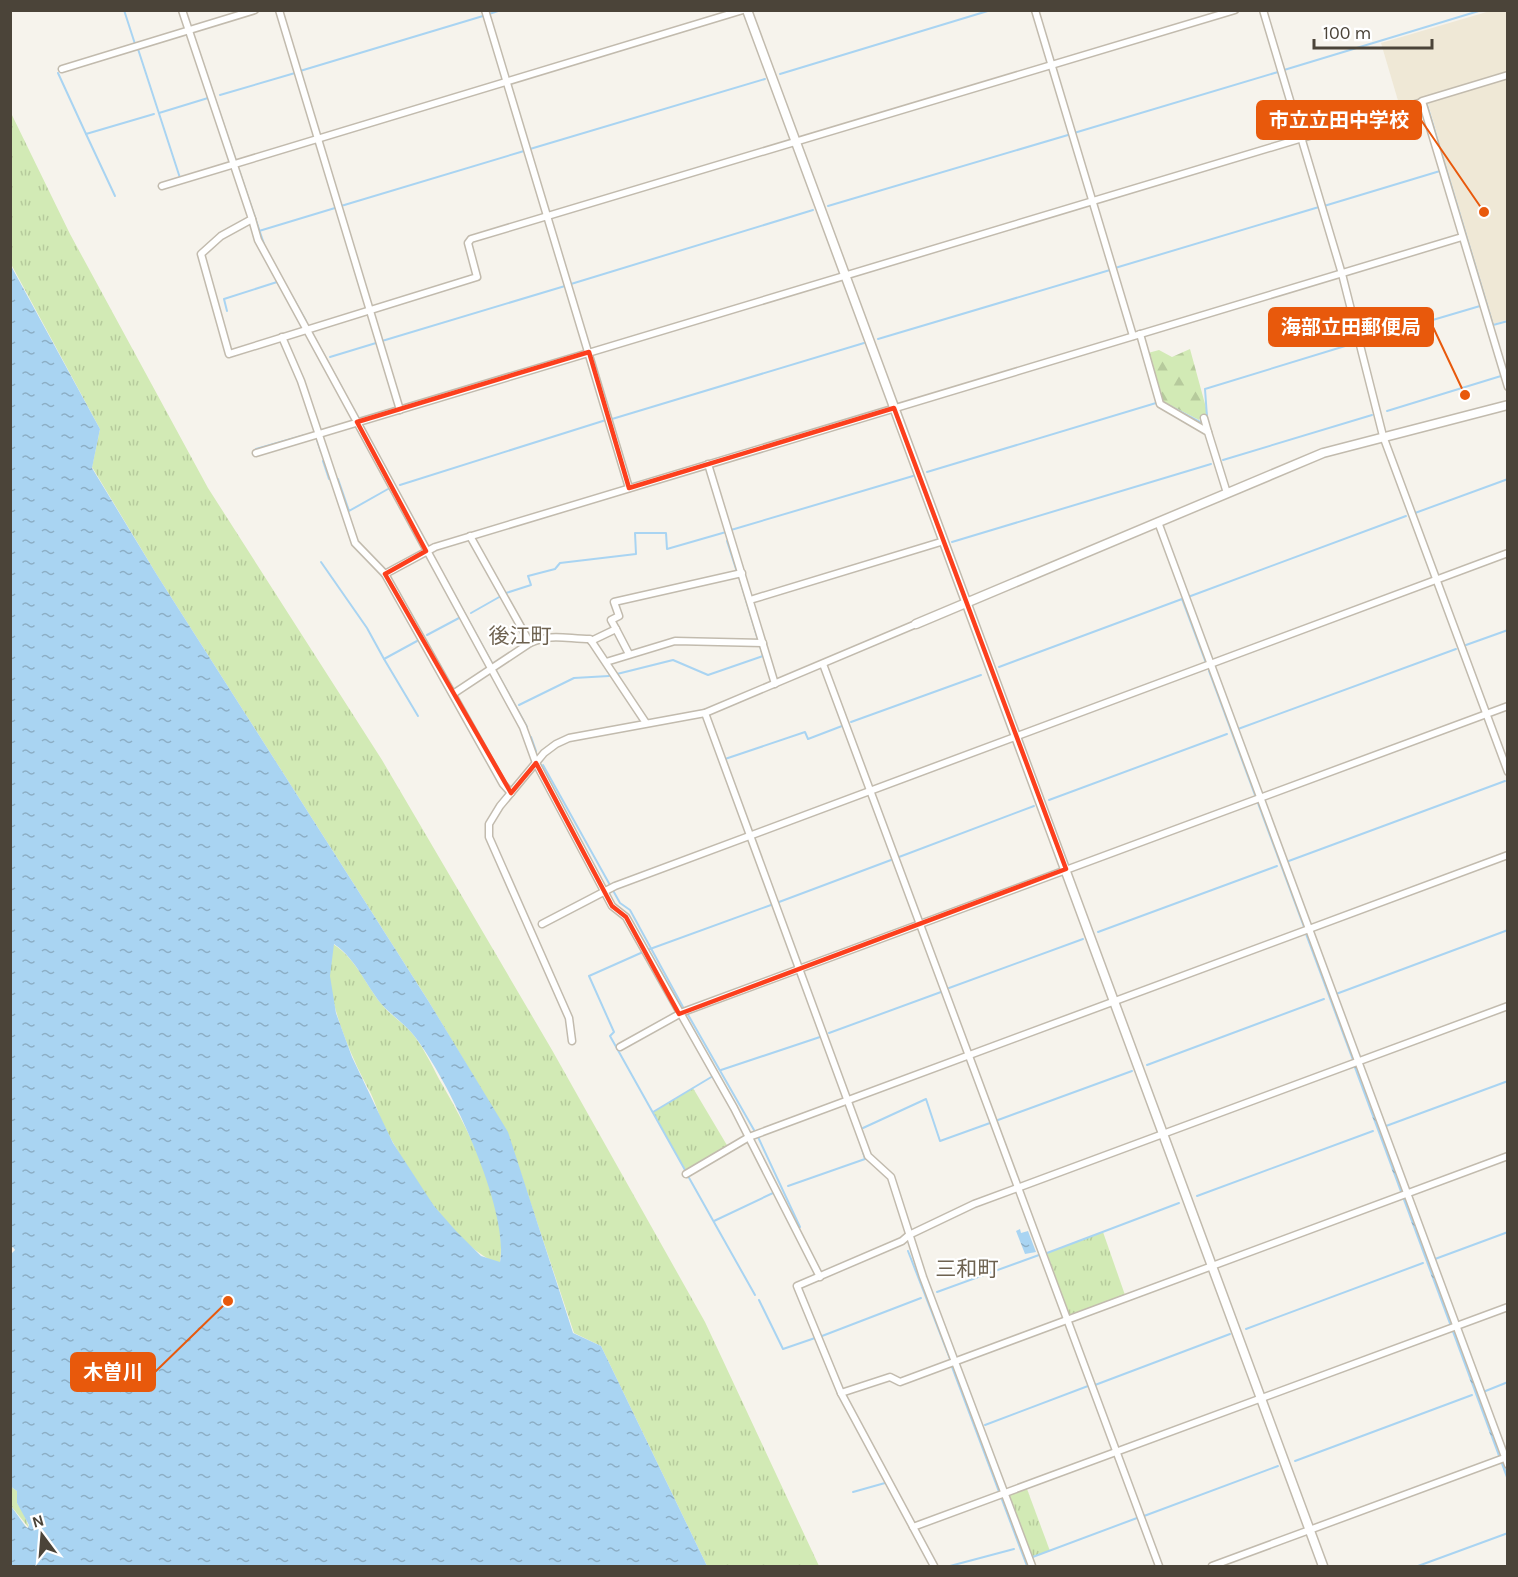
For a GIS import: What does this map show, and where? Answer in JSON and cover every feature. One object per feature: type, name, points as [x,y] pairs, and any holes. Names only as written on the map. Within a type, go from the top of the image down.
[{"type":"street","points":[[182,10],[191,30],[236,164],[258,240],[523,727],[536,763],[608,889],[612,906],[626,917],[749,1137],[820,1277]]},
{"type":"street","points":[[62,69],[255,10]]},
{"type":"street","points":[[279,10],[400,410]]},
{"type":"street","points":[[485,10],[628,488]]},
{"type":"street","points":[[162,186],[745,10],[847,276],[1323,1566]]},
{"type":"street","points":[[1035,10],[1092,201],[1160,404],[1208,432]]},
{"type":"street","points":[[252,219],[221,236],[201,254],[229,354],[477,277],[468,243],[471,239],[1235,10]]},
{"type":"street","points":[[1263,10],[1342,274],[1383,436],[1508,772]]},
{"type":"street","points":[[256,453],[1508,75]]},
{"type":"street","points":[[1422,102],[1508,387]]},
{"type":"street","points":[[385,574],[426,551],[470,536],[1462,237]]},
{"type":"street","points":[[282,337],[355,543],[385,574],[503,784],[511,793]]},
{"type":"street","points":[[572,1041],[569,1018],[489,837],[489,824],[511,793],[536,763],[556,744],[569,738],[705,713],[1323,453],[1508,405]]},
{"type":"street","points":[[1204,418],[1227,493]]},
{"type":"street","points":[[708,464],[775,684]]},
{"type":"street","points":[[1158,522],[1257,798],[1358,1061],[1404,1195],[1505,1460],[1212,1566]]},
{"type":"street","points":[[470,536],[530,643]]},
{"type":"street","points":[[750,600],[944,541]]},
{"type":"street","points":[[542,924],[608,889],[1508,554]]},
{"type":"street","points":[[629,654],[611,620],[618,616],[614,602],[742,573]]},
{"type":"street","points":[[591,641],[616,629]]},
{"type":"street","points":[[453,694],[530,643],[546,635],[564,639],[590,639],[646,723]]},
{"type":"street","points":[[606,662],[675,641],[763,644]]},
{"type":"street","points":[[823,664],[1159,1566]]},
{"type":"street","points":[[620,1047],[679,1014],[1508,705]]},
{"type":"street","points":[[705,713],[868,1156],[891,1177],[909,1235],[1001,1494],[1032,1566]]},
{"type":"street","points":[[686,1174],[749,1137],[1508,855]]},
{"type":"street","points":[[934,1566],[841,1393],[797,1286],[902,1241],[909,1235],[1018,1187],[1508,1006]]},
{"type":"street","points":[[841,1393],[890,1377],[900,1382],[1508,1156]]},
{"type":"street","points":[[913,1527],[1508,1307]]},
{"type":"highlighted area","points":[[589,352],[629,488],[894,408],[1066,869],[679,1014],[626,917],[612,906],[536,763],[511,793],[385,574],[426,551],[357,422]]},
{"type":"shaded area","points":[[1490,11],[1507,11],[1507,320],[1493,324],[1426,97],[1399,104],[1381,43]]},
{"type":"green space","points":[[10,111],[70,234],[208,488],[382,760],[552,1050],[705,1322],[819,1566],[707,1566],[601,1346],[574,1333],[507,1132],[429,1002],[157,575],[92,467],[100,429],[11,264]]},
{"type":"green space","points":[[1190,349],[1208,415],[1202,414],[1199,420],[1162,401],[1148,353],[1159,350],[1172,357]]},
{"type":"green space","points":[[333,944],[349,958],[384,1007],[415,1037],[462,1120],[492,1191],[501,1239],[500,1262],[496,1263],[479,1253],[446,1221],[404,1162],[383,1124],[338,1018],[329,978],[329,960]]},
{"type":"green space","points":[[693,1088],[728,1147],[685,1170],[653,1112]]},
{"type":"green space","points":[[1103,1232],[1125,1295],[1069,1315],[1047,1253]]},
{"type":"green space","points":[[10,1486],[17,1491],[17,1503],[25,1515],[29,1528],[11,1506]]},
{"type":"green space","points":[[1027,1489],[1050,1551],[1030,1558],[1008,1496]]},
{"type":"water","points":[[10,264],[100,429],[92,468],[157,575],[429,1002],[508,1132],[573,1333],[601,1346],[707,1566],[11,1566],[11,1506],[26,1527],[28,1528],[29,1525],[17,1503],[17,1491],[10,1486],[10,1255],[15,1250],[13,1247],[10,1249]],"holes":[[[334,944],[342,950],[385,1008],[411,1032],[425,1051],[457,1109],[472,1142],[495,1209],[500,1239],[500,1262],[481,1256],[456,1231],[434,1206],[393,1143],[352,1057],[336,1013],[330,976]]]},
{"type":"water","points":[[1353,1065],[1356,1065],[1507,1473],[1507,1480]]},
{"type":"water","points":[[1020,1229],[1021,1233],[1028,1231],[1036,1252],[1025,1254],[1016,1231]]},
{"type":"waterway","points":[[124,10],[135,44]]},
{"type":"waterway","points":[[185,10],[264,244]]},
{"type":"waterway","points":[[489,14],[501,10]]},
{"type":"waterway","points":[[780,74],[991,10]]},
{"type":"waterway","points":[[1284,70],[1482,10]]},
{"type":"waterway","points":[[300,71],[483,16]]},
{"type":"waterway","points":[[138,49],[180,178]]},
{"type":"waterway","points":[[1074,133],[1278,72]]},
{"type":"waterway","points":[[58,73],[86,134],[154,114]]},
{"type":"waterway","points":[[220,95],[295,73]]},
{"type":"waterway","points":[[530,149],[765,79]]},
{"type":"waterway","points":[[159,113],[208,98]]},
{"type":"waterway","points":[[1427,105],[1493,325],[1508,321]]},
{"type":"waterway","points":[[86,134],[115,196]]},
{"type":"waterway","points":[[828,206],[1068,135]]},
{"type":"waterway","points":[[341,206],[524,151]]},
{"type":"waterway","points":[[1324,206],[1440,171]]},
{"type":"waterway","points":[[1115,268],[1319,207]]},
{"type":"waterway","points":[[259,231],[335,208]]},
{"type":"waterway","points":[[571,284],[813,210]]},
{"type":"waterway","points":[[878,339],[1110,270]]},
{"type":"waterway","points":[[227,311],[224,299],[277,282]]},
{"type":"waterway","points":[[382,341],[565,286]]},
{"type":"waterway","points":[[292,296],[306,321]]},
{"type":"waterway","points":[[1365,340],[1480,306]]},
{"type":"waterway","points":[[312,333],[342,388]]},
{"type":"waterway","points":[[330,357],[376,343]]},
{"type":"waterway","points":[[612,419],[864,343]]},
{"type":"waterway","points":[[1207,417],[1205,389],[1355,343]]},
{"type":"waterway","points":[[1387,411],[1501,376]]},
{"type":"waterway","points":[[927,472],[1156,403]]},
{"type":"waterway","points":[[1166,404],[1200,422]]},
{"type":"waterway","points":[[1223,460],[1372,415]]},
{"type":"waterway","points":[[400,485],[606,420]]},
{"type":"waterway","points":[[256,449],[305,435]]},
{"type":"waterway","points":[[317,440],[321,452]]},
{"type":"waterway","points":[[323,461],[329,479]]},
{"type":"waterway","points":[[952,542],[1211,464]]},
{"type":"waterway","points":[[731,530],[913,476]]},
{"type":"waterway","points":[[338,479],[349,511],[388,489]]},
{"type":"waterway","points":[[1415,513],[1508,479]]},
{"type":"waterway","points":[[1188,597],[1406,516]]},
{"type":"waterway","points":[[506,593],[531,585],[528,576],[555,569],[560,563],[636,554],[635,533],[666,533],[667,549],[726,532]]},
{"type":"waterway","points":[[727,541],[736,569]]},
{"type":"waterway","points":[[431,552],[493,665]]},
{"type":"waterway","points":[[321,562],[367,628],[384,659]]},
{"type":"waterway","points":[[739,577],[758,640]]},
{"type":"waterway","points":[[471,613],[501,596]]},
{"type":"waterway","points":[[999,667],[1182,599],[1206,663]]},
{"type":"waterway","points":[[427,635],[459,618]]},
{"type":"waterway","points":[[1466,645],[1508,630]]},
{"type":"waterway","points":[[417,641],[384,659],[418,716]]},
{"type":"waterway","points":[[617,674],[673,660],[708,675],[763,656],[760,646]]},
{"type":"waterway","points":[[1238,729],[1456,649]]},
{"type":"waterway","points":[[495,669],[527,727]]},
{"type":"waterway","points":[[1209,671],[1304,927]]},
{"type":"waterway","points":[[851,722],[981,675]]},
{"type":"waterway","points":[[519,705],[574,678],[609,676]]},
{"type":"waterway","points":[[725,759],[805,732],[808,739],[842,726]]},
{"type":"waterway","points":[[1049,800],[1227,734]]},
{"type":"waterway","points":[[531,737],[536,751]]},
{"type":"waterway","points":[[543,765],[620,903],[630,910],[683,1007]]},
{"type":"waterway","points":[[1286,862],[1505,781]]},
{"type":"waterway","points":[[899,857],[1034,806]]},
{"type":"waterway","points":[[779,902],[891,860]]},
{"type":"waterway","points":[[1098,932],[1277,866]]},
{"type":"waterway","points":[[650,949],[771,905]]},
{"type":"waterway","points":[[1336,994],[1508,930]]},
{"type":"waterway","points":[[1306,934],[1353,1060]]},
{"type":"waterway","points":[[949,988],[1083,939]]},
{"type":"waterway","points":[[643,952],[589,976],[614,1032],[610,1036],[685,1170]]},
{"type":"waterway","points":[[829,1033],[941,992]]},
{"type":"waterway","points":[[1147,1065],[1324,999]]},
{"type":"waterway","points":[[687,1013],[754,1130]]},
{"type":"waterway","points":[[721,1070],[820,1037]]},
{"type":"waterway","points":[[998,1120],[1132,1071]]},
{"type":"waterway","points":[[653,1112],[713,1076]]},
{"type":"waterway","points":[[1386,1126],[1508,1081]]},
{"type":"waterway","points":[[863,1128],[926,1099],[940,1141],[990,1123]]},
{"type":"waterway","points":[[1197,1196],[1373,1131]]},
{"type":"waterway","points":[[758,1137],[800,1227]]},
{"type":"waterway","points":[[788,1186],[865,1159],[860,1142]]},
{"type":"waterway","points":[[688,1176],[755,1295]]},
{"type":"waterway","points":[[714,1221],[773,1193]]},
{"type":"waterway","points":[[1047,1253],[1179,1203]]},
{"type":"waterway","points":[[1435,1259],[1508,1232]]},
{"type":"waterway","points":[[908,1251],[950,1359]]},
{"type":"waterway","points":[[937,1292],[1039,1255]]},
{"type":"waterway","points":[[1246,1329],[1423,1263]]},
{"type":"waterway","points":[[822,1336],[921,1298]]},
{"type":"waterway","points":[[759,1300],[783,1349],[815,1338]]},
{"type":"waterway","points":[[1095,1385],[1230,1334]]},
{"type":"waterway","points":[[952,1367],[1027,1566]]},
{"type":"waterway","points":[[1483,1392],[1508,1382]]},
{"type":"waterway","points":[[985,1425],[1088,1386]]},
{"type":"waterway","points":[[1295,1461],[1472,1395]]},
{"type":"waterway","points":[[1144,1516],[1278,1466]]},
{"type":"waterway","points":[[853,1492],[885,1483]]},
{"type":"waterway","points":[[1030,1558],[1137,1518]]},
{"type":"waterway","points":[[1418,1566],[1508,1533]]},
{"type":"waterway","points":[[950,1566],[1014,1549]]},
{"type":"place","name":"市立立田中学校","points":[[1484,212]]},
{"type":"place","name":"海部立田郵便局","points":[[1465,395]]},
{"type":"place","name":"木曽川","points":[[228,1301]]},
{"type":"district","name":"後江町","points":[[520,636]]},
{"type":"district","name":"三和町","points":[[967,1269]]}]
